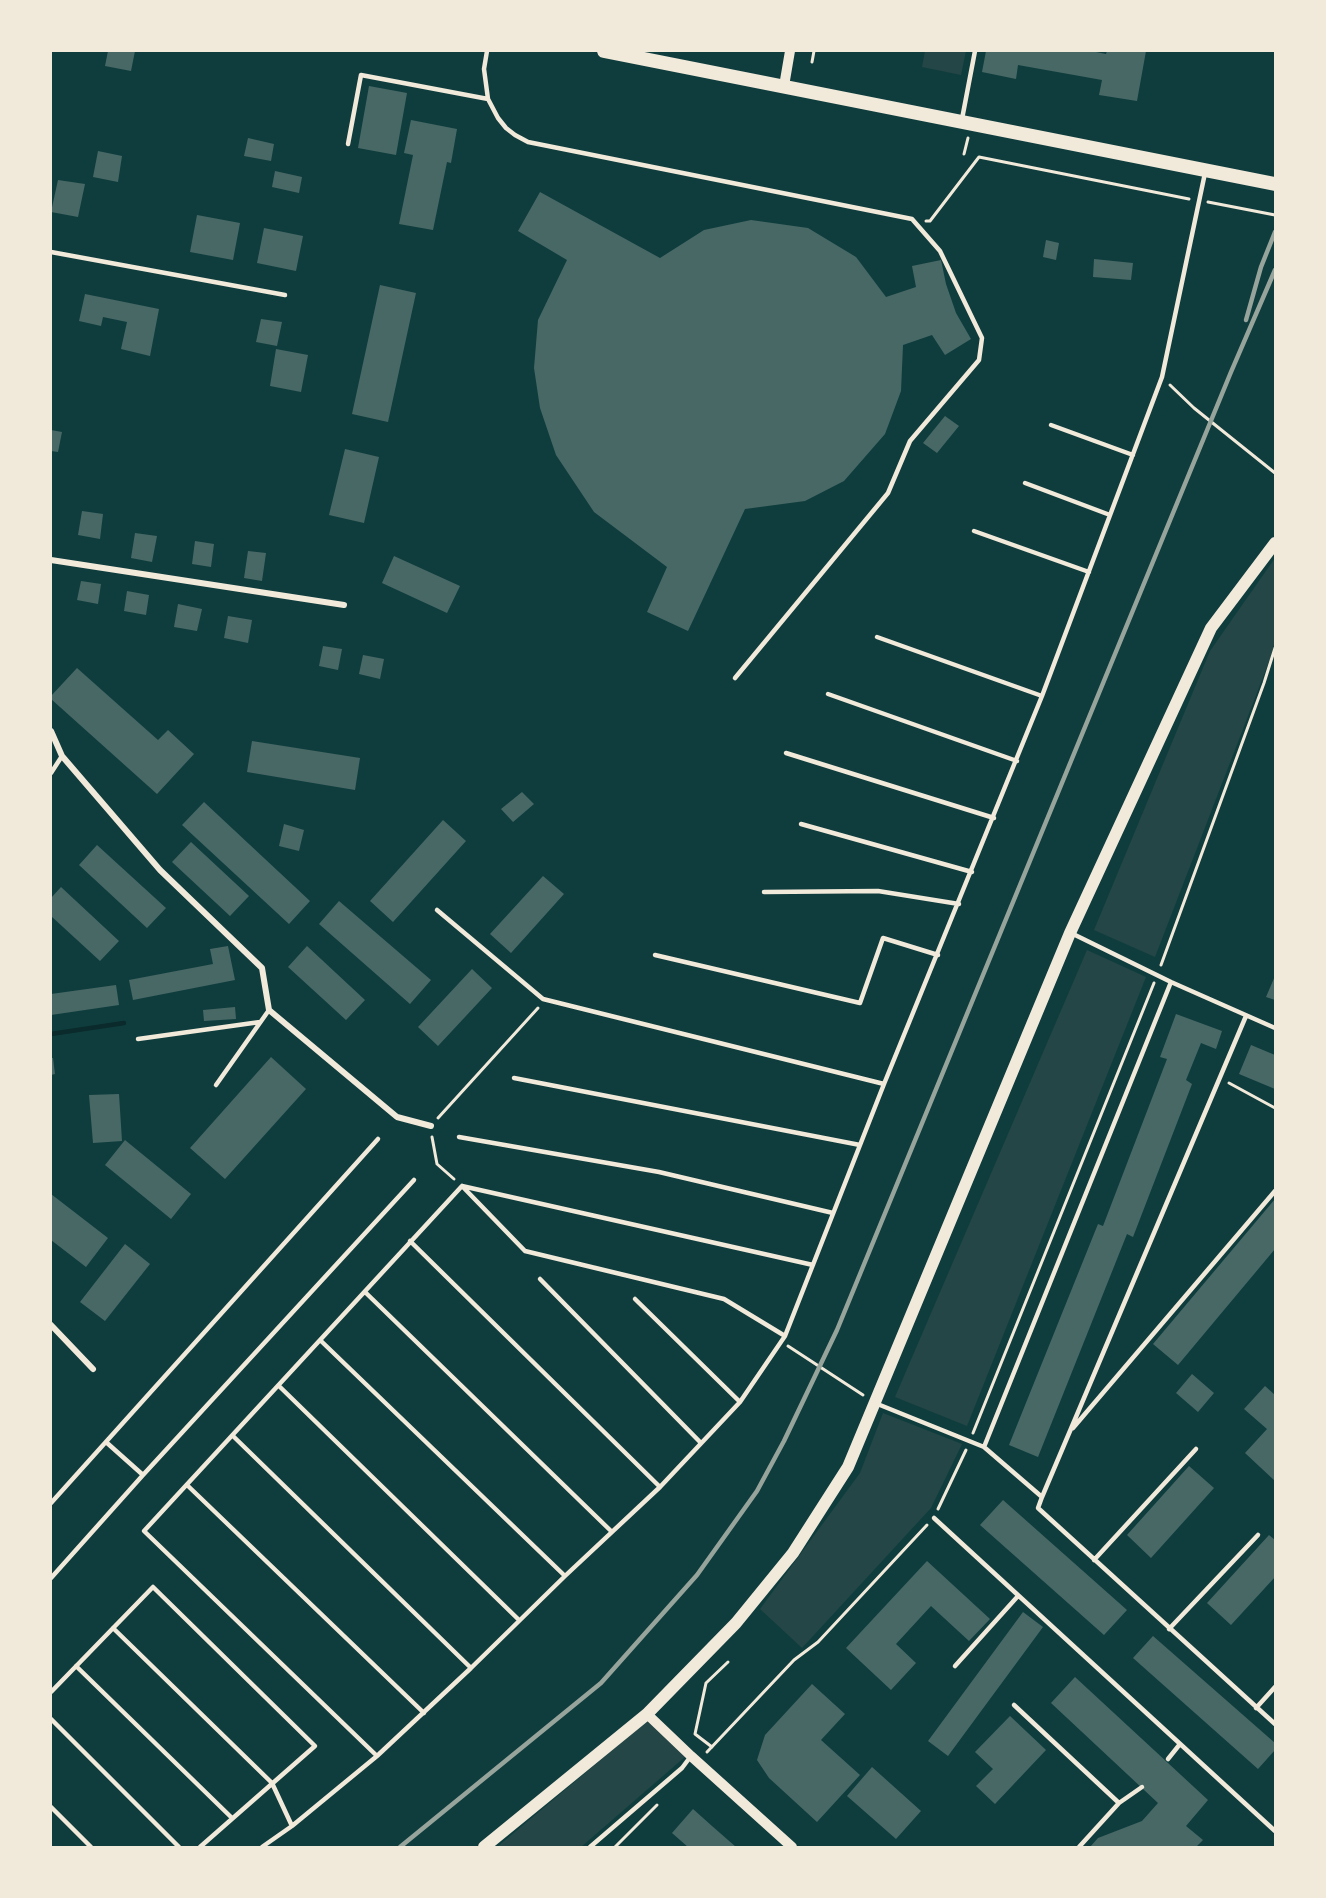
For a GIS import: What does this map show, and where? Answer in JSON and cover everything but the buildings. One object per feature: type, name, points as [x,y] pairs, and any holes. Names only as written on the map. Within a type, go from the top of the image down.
[{"type":"main road","points":[[610,52],[1275,184]]},
{"type":"main road","points":[[484,1847],[647,1714],[736,1623],[793,1554],[848,1467],[1070,933],[1211,628],[1275,543]]},
{"type":"street","points":[[784,87],[790,51]]},
{"type":"street","points":[[51,560],[344,605]]},
{"type":"street","points":[[51,731],[62,756],[160,870],[262,968],[269,1010],[397,1117],[431,1126]]},
{"type":"street","points":[[51,1325],[93,1369]]},
{"type":"street","points":[[647,1714],[792,1847]]},
{"type":"lane","points":[[487,51],[484,69],[488,99],[498,118],[507,128],[528,142],[912,219],[940,251],[982,338],[979,360],[910,441],[888,493],[735,678]]},
{"type":"lane","points":[[961,122],[975,51]]},
{"type":"lane","points":[[348,144],[361,75],[488,99]]},
{"type":"lane","points":[[262,1847],[292,1826],[377,1756],[611,1531],[660,1487],[740,1402],[785,1336],[884,1084],[1017,761],[1162,377],[1205,170]]},
{"type":"lane","points":[[51,252],[285,295]]},
{"type":"lane","points":[[1051,425],[1133,455]]},
{"type":"lane","points":[[1025,483],[1110,514]]},
{"type":"lane","points":[[974,531],[1089,572]]},
{"type":"lane","points":[[877,637],[1042,696]]},
{"type":"lane","points":[[828,694],[1017,761]]},
{"type":"lane","points":[[786,753],[994,818]]},
{"type":"lane","points":[[51,773],[62,756]]},
{"type":"lane","points":[[801,824],[972,872]]},
{"type":"lane","points":[[764,892],[878,891],[959,904]]},
{"type":"lane","points":[[437,910],[546,999],[884,1084]]},
{"type":"lane","points":[[1070,933],[1171,982],[1275,1028]]},
{"type":"lane","points":[[655,955],[860,1003],[883,938],[938,955]]},
{"type":"lane","points":[[984,1447],[1171,982]]},
{"type":"lane","points":[[216,1085],[269,1010]]},
{"type":"lane","points":[[1246,1016],[1038,1508],[1275,1724]]},
{"type":"lane","points":[[138,1039],[260,1022]]},
{"type":"lane","points":[[514,1078],[861,1144]]},
{"type":"lane","points":[[459,1137],[659,1172],[833,1213]]},
{"type":"lane","points":[[51,1503],[378,1139]]},
{"type":"lane","points":[[51,1578],[414,1180]]},
{"type":"lane","points":[[377,1756],[144,1531],[462,1186]]},
{"type":"lane","points":[[462,1186],[813,1265]]},
{"type":"lane","points":[[462,1186],[525,1251],[724,1299],[785,1336]]},
{"type":"lane","points":[[1070,1432],[1275,1191]]},
{"type":"lane","points":[[410,1241],[660,1487]]},
{"type":"lane","points":[[540,1279],[701,1443]]},
{"type":"lane","points":[[365,1292],[611,1531]]},
{"type":"lane","points":[[635,1299],[740,1402]]},
{"type":"lane","points":[[320,1340],[564,1576]]},
{"type":"lane","points":[[279,1386],[519,1620]]},
{"type":"lane","points":[[875,1403],[984,1447],[1042,1497]]},
{"type":"lane","points":[[233,1436],[471,1668]]},
{"type":"lane","points":[[106,1442],[143,1475]]},
{"type":"lane","points":[[1094,1560],[1196,1449]]},
{"type":"lane","points":[[187,1485],[424,1713]]},
{"type":"lane","points":[[934,1518],[1275,1831]]},
{"type":"lane","points":[[1169,1629],[1258,1535]]},
{"type":"lane","points":[[51,1692],[153,1587],[315,1746],[200,1847]]},
{"type":"lane","points":[[955,1665],[1018,1596]]},
{"type":"lane","points":[[113,1628],[272,1783],[292,1826]]},
{"type":"lane","points":[[76,1666],[232,1818]]},
{"type":"lane","points":[[1256,1708],[1275,1687]]},
{"type":"lane","points":[[1014,1705],[1119,1803]]},
{"type":"lane","points":[[51,1719],[179,1847]]},
{"type":"lane","points":[[1168,1759],[1180,1744]]},
{"type":"lane","points":[[590,1847],[679,1770],[691,1756]]},
{"type":"lane","points":[[1079,1847],[1119,1803],[1142,1787]]},
{"type":"lane","points":[[51,1806],[91,1847]]},
{"type":"path","points":[[812,62],[814,51]]},
{"type":"path","points":[[912,219],[930,221],[979,157],[1275,215]]},
{"type":"path","points":[[1162,377],[1194,408],[1275,473]]},
{"type":"path","points":[[728,1662],[706,1683],[695,1734],[712,1747],[794,1660],[818,1642],[934,1518],[970,1441],[1157,975],[1275,648]]},
{"type":"path","points":[[462,1186],[437,1164],[431,1126],[546,999]]},
{"type":"path","points":[[1220,1078],[1275,1108]]},
{"type":"path","points":[[781,1342],[875,1403]]},
{"type":"path","points":[[615,1847],[661,1801]]},
{"type":"shaded area","points":[[925,51],[966,51],[961,75],[922,67]]},
{"type":"shaded area","points":[[1275,558],[1275,642],[1270,659],[1155,957],[1094,930],[1210,651]]},
{"type":"shaded area","points":[[1087,950],[1146,977],[967,1426],[895,1397]]},
{"type":"shaded area","points":[[883,1413],[962,1444],[931,1508],[802,1648],[760,1609],[860,1473]]},
{"type":"shaded area","points":[[647,1721],[686,1756],[581,1847],[497,1847]]},
{"type":"waterway","points":[[51,1034],[124,1023]]},
{"type":"railway","points":[[1246,320],[1261,267],[1275,232]]},
{"type":"railway","points":[[400,1847],[601,1683],[697,1575],[757,1491],[784,1441],[837,1330],[1275,270]]}]
